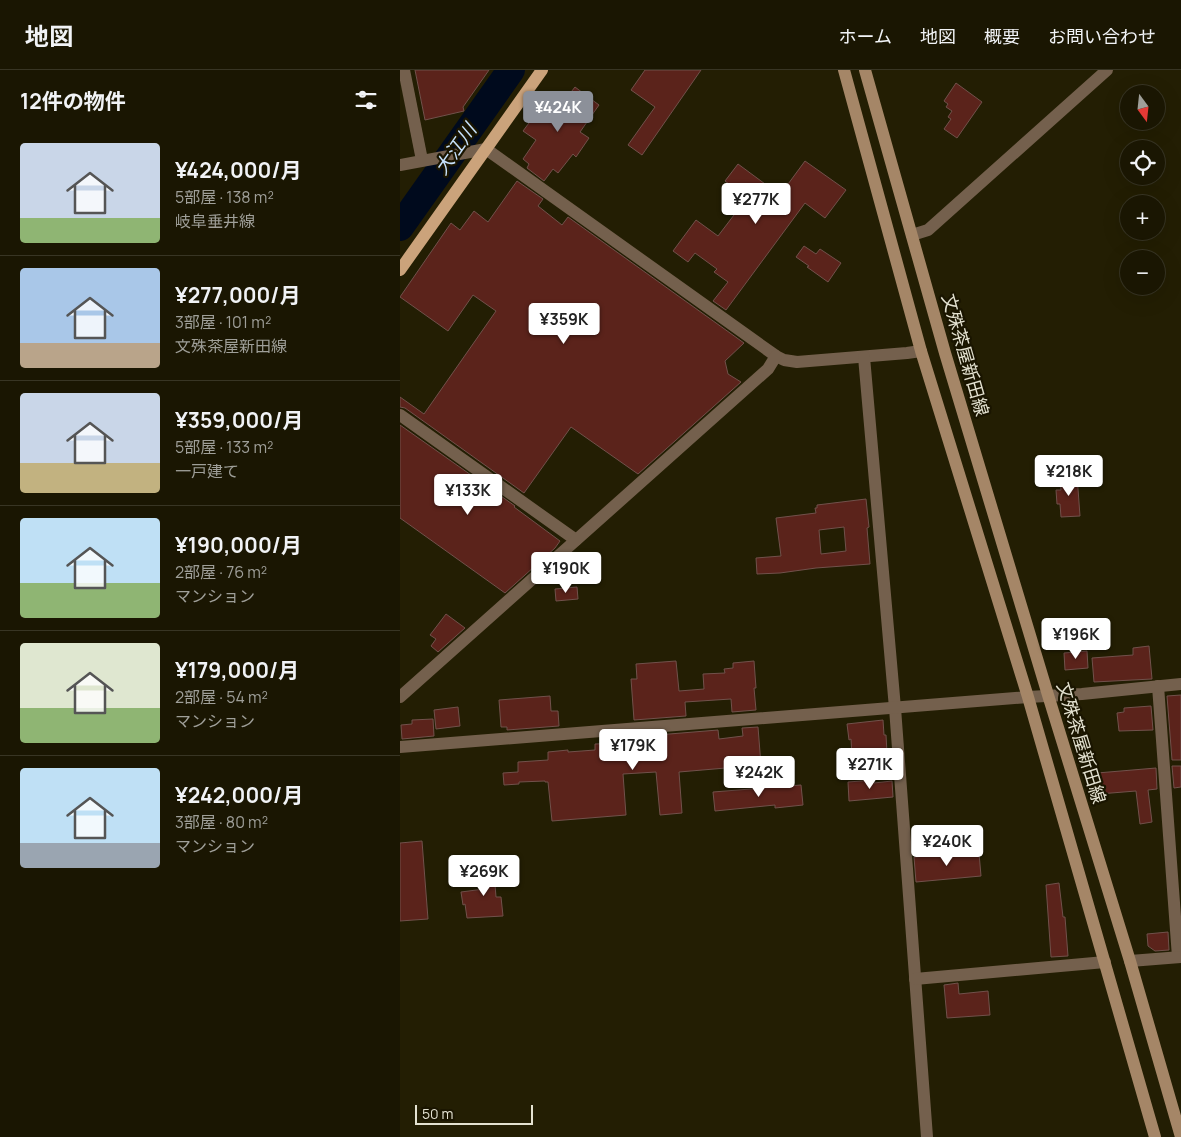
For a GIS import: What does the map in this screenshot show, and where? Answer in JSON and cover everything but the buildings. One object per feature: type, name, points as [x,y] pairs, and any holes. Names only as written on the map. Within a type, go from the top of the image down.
[{"type":"main road","points":[[400,270],[542,70]]},
{"type":"main road","name":"文殊茶屋新田線","points":[[844,70],[921,350],[1028,697],[1155,1137]]},
{"type":"main road","name":"文殊茶屋新田線","points":[[865,70],[948,363],[1130,961],[1181,1137]]},
{"type":"street","points":[[404,70],[422,160]]},
{"type":"street","points":[[912,235],[928,230],[1106,70]]},
{"type":"street","points":[[400,165],[486,149],[780,358],[797,362],[907,354],[921,350]]},
{"type":"street","points":[[864,357],[895,708],[927,1137]]},
{"type":"street","points":[[400,697],[780,358]]},
{"type":"street","points":[[400,415],[576,540]]},
{"type":"street","points":[[400,747],[1048,695],[1082,694],[1181,684]]},
{"type":"street","points":[[1130,961],[1179,957],[1158,686]]},
{"type":"street","points":[[915,979],[1105,962]]},
{"type":"waterway","name":"大江川","points":[[400,227],[511,70]]}]
